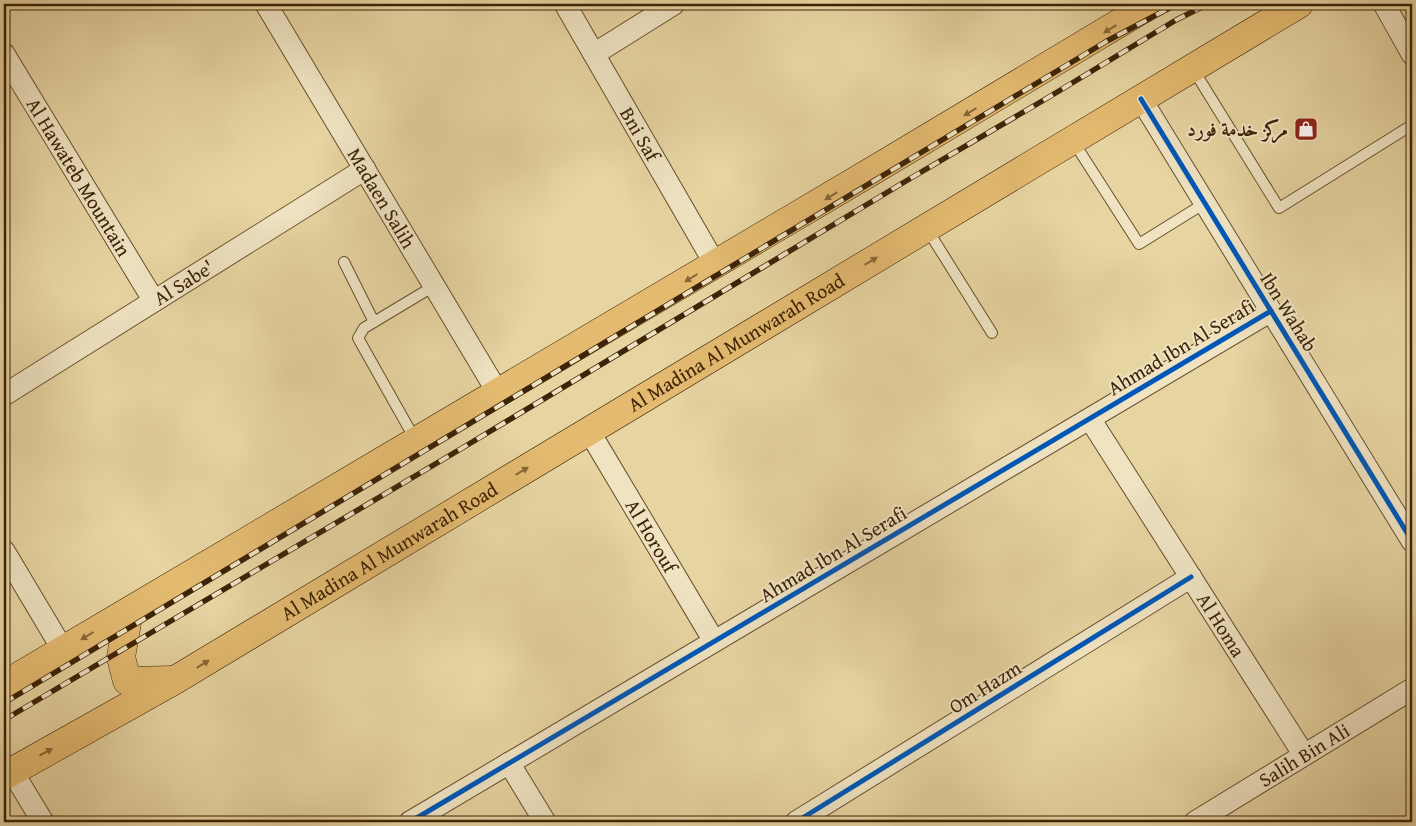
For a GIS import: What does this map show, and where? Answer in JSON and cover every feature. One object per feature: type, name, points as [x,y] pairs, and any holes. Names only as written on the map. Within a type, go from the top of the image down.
[{"type":"main road","points":[[4,685],[1151,4]]},
{"type":"main road","name":"Al Madina Al Munwarah Road","points":[[8,774],[175,680],[1299,4]]},
{"type":"main road","name":"Al Madina Al Munwarah Road","points":[[129,611],[121,657],[127,681],[175,680]]},
{"type":"street","name":"Madaen Salih","points":[[266,4],[498,393]]},
{"type":"street","name":"Bni Saf","points":[[565,4],[715,264]]},
{"type":"street","points":[[594,54],[674,4]]},
{"type":"street","points":[[1384,4],[1412,54]]},
{"type":"street","name":"Al Hawateb Mountain","points":[[4,54],[154,300]]},
{"type":"street","name":"Ibn Wahab","points":[[1141,99],[1412,541]]},
{"type":"street","name":"Al Sabe'","points":[[4,395],[365,169]]},
{"type":"street","name":"Ahmad Ibn Al Serafi","points":[[410,822],[1271,311]]},
{"type":"street","name":"Al Homa","points":[[1090,419],[1304,755]]},
{"type":"street","name":"Al Horouf","points":[[589,431],[714,641]]},
{"type":"street","points":[[4,551],[63,650]]},
{"type":"street","name":"Om Hazm","points":[[796,822],[1191,577]]},
{"type":"street","name":"Salih Bin Ali","points":[[1195,822],[1412,689]]},
{"type":"street","points":[[509,763],[545,822]]},
{"type":"street","points":[[8,774],[43,822]]},
{"type":"lane","points":[[1192,68],[1280,208],[1412,125]]},
{"type":"lane","points":[[1072,140],[1139,244],[1205,203]]},
{"type":"lane","points":[[927,228],[992,333]]},
{"type":"lane","points":[[344,262],[374,322]]},
{"type":"lane","points":[[416,441],[358,338],[364,328],[434,286]]},
{"type":"railway","points":[[4,703],[1107,41],[1177,4]]},
{"type":"railway","points":[[4,720],[1176,20],[1208,4]]},
{"type":"cycle path","points":[[1141,99],[1412,541]]},
{"type":"cycle path","points":[[410,822],[1271,311]]},
{"type":"cycle path","points":[[796,822],[1191,577]]},
{"type":"place","name":"مركز خدمة فورد","points":[[1306,129]]}]
